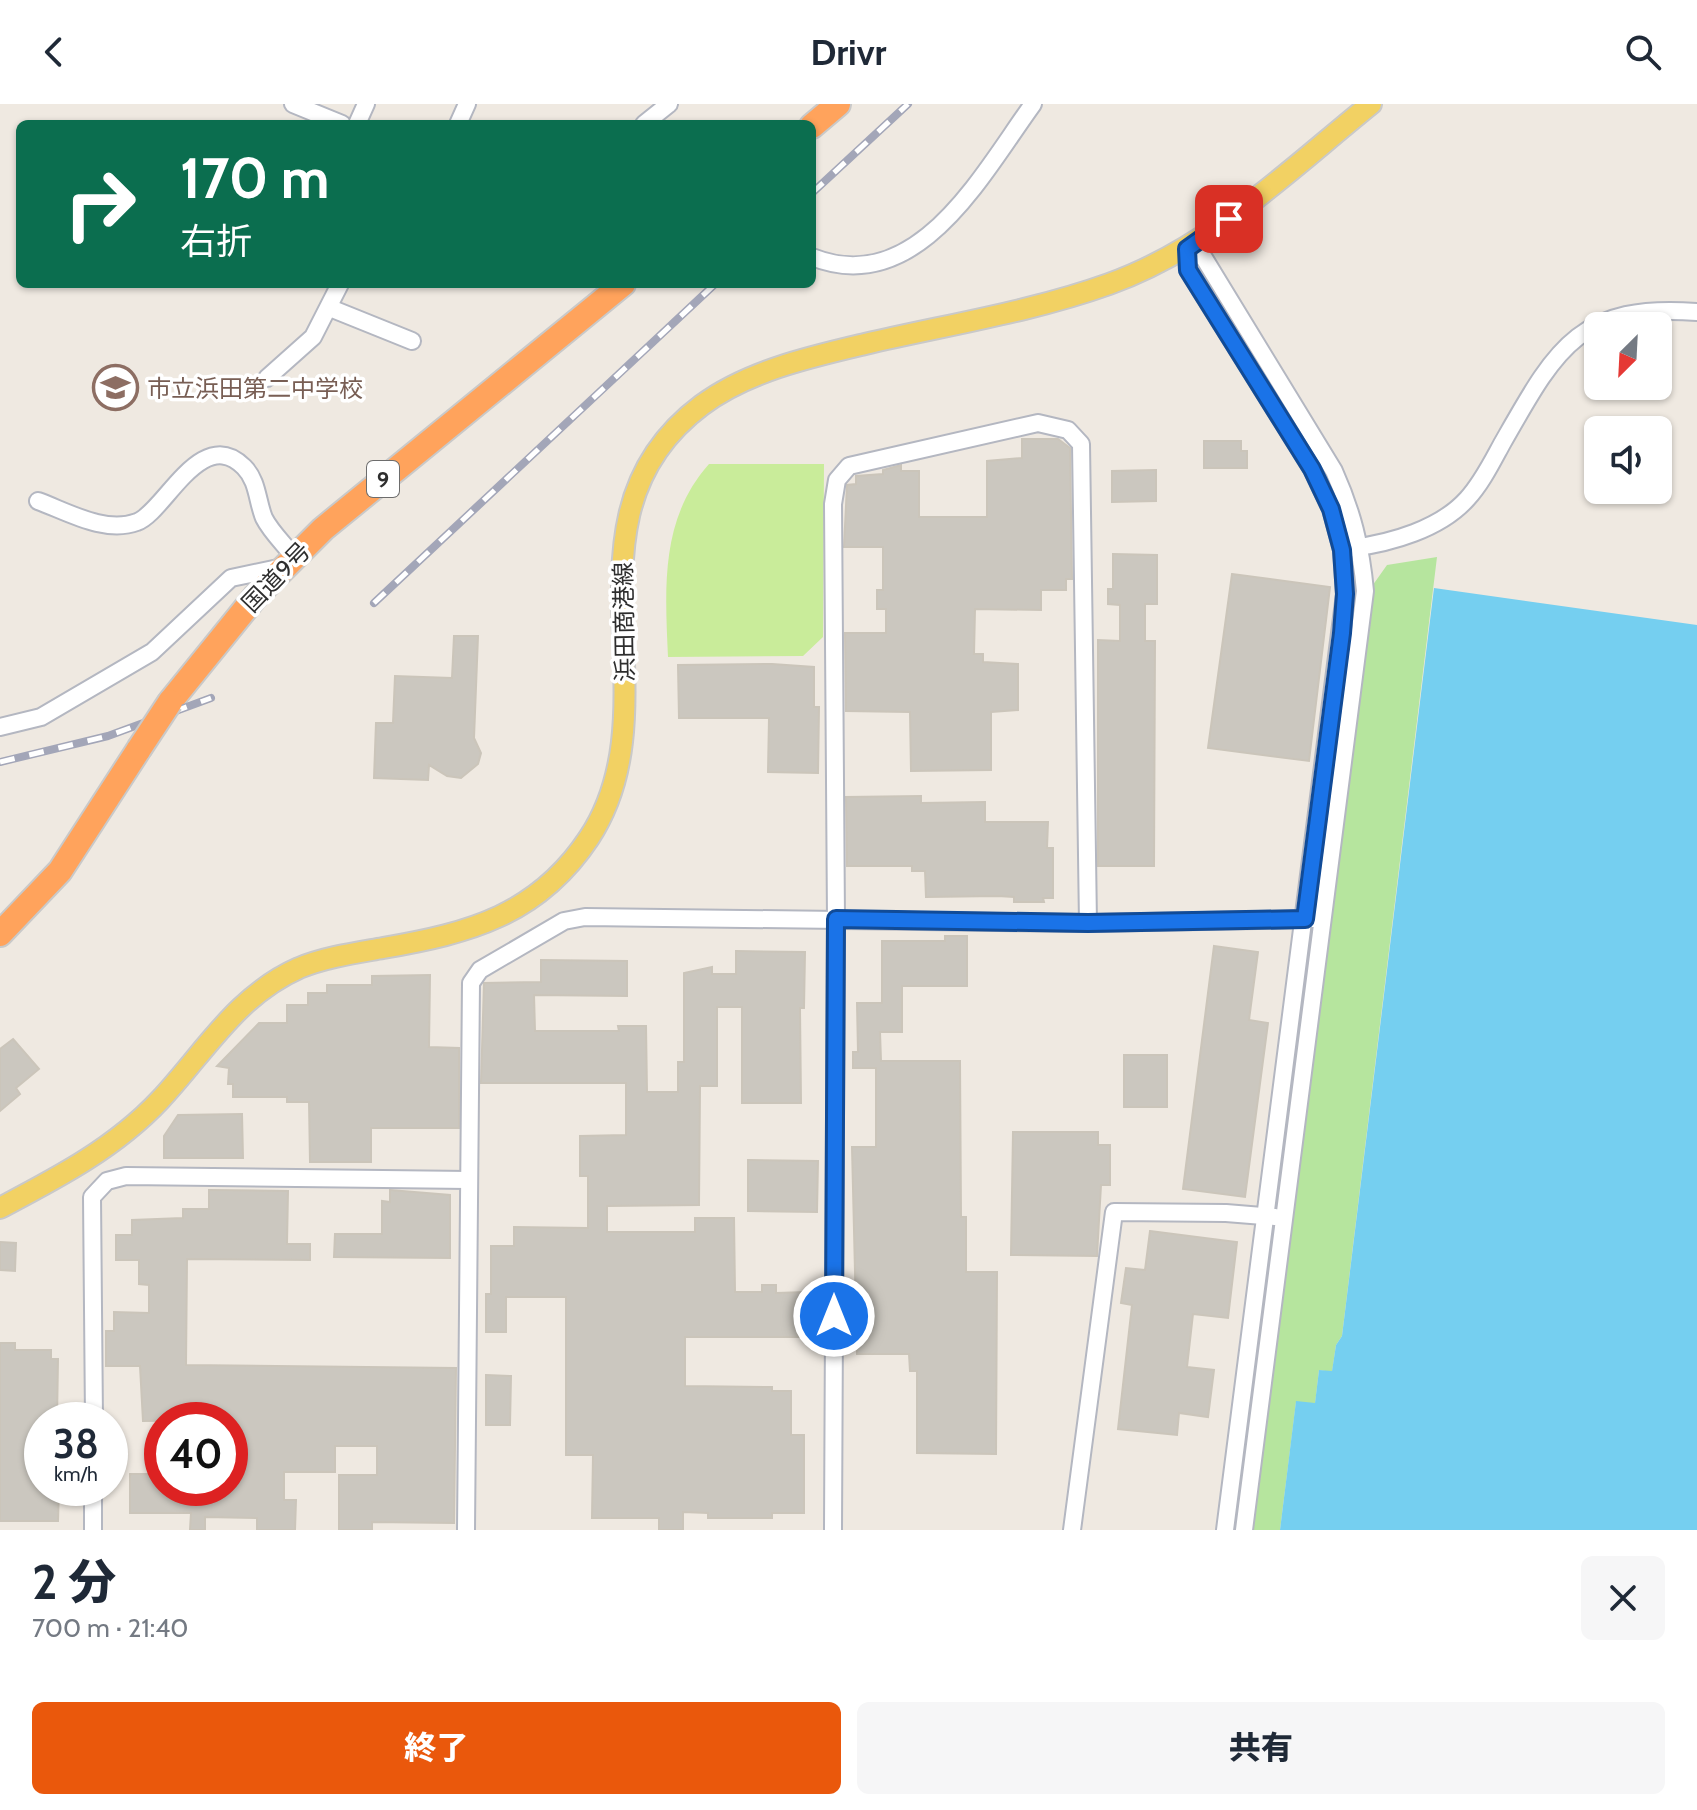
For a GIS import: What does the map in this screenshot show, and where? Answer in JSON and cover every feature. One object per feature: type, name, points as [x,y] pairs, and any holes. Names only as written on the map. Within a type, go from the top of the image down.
[{"type":"highway","points":[[816,123],[838,104]]},
{"type":"highway","name":"国道9号","points":[[0,934],[60,871],[170,702],[219,639],[289,562],[429,440],[618,288]]},
{"type":"main road","name":"浜田商港線","points":[[0,1208],[80,1165],[123,1134],[159,1101],[225,1021],[258,991],[299,968],[336,956],[447,937],[492,921],[536,898],[568,867],[592,834],[615,785],[624,736],[620,568],[627,518],[645,474],[667,438],[702,405],[749,378],[820,355],[1104,286],[1151,269],[1187,249],[1371,104]]},
{"type":"street","points":[[293,104],[332,120]]},
{"type":"street","points":[[649,120],[669,104]]},
{"type":"street","points":[[816,258],[836,265],[859,266],[885,261],[911,250],[945,222],[1033,104]]},
{"type":"street","points":[[1187,249],[1204,258],[1334,471],[1350,508],[1361,547],[1365,591],[1244,1530]]},
{"type":"street","points":[[1187,249],[1188,270],[1312,469],[1331,509],[1342,550],[1345,594],[1225,1530]]},
{"type":"street","points":[[267,378],[313,337],[338,288]]},
{"type":"street","points":[[330,308],[412,341]]},
{"type":"street","points":[[1342,550],[1433,524],[1467,499],[1552,361],[1588,329],[1654,309],[1697,312]]},
{"type":"street","points":[[833,1530],[836,919],[833,504],[837,480],[849,466],[1038,423],[1068,430],[1081,444],[1088,923]]},
{"type":"street","points":[[0,727],[41,717],[152,652],[231,578],[289,562],[265,519],[254,483],[243,466],[230,459],[212,457],[193,465],[141,522],[117,527],[38,501]]},
{"type":"street","points":[[466,1530],[471,983],[480,970],[564,921],[585,917],[1088,923],[1323,920]]},
{"type":"street","points":[[94,1402],[92,1197],[107,1181],[126,1176],[469,1180]]},
{"type":"street","points":[[1072,1530],[1114,1212],[1284,1218]]},
{"type":"street","points":[[93,1506],[93,1530]]},
{"type":"green space","points":[[709,464],[824,464],[823,637],[803,656],[668,657],[667,580],[674,531],[693,485]]},
{"type":"green space","points":[[1437,557],[1342,1336],[1336,1345],[1332,1372],[1319,1370],[1315,1404],[1296,1402],[1280,1530],[1248,1530],[1370,589],[1387,565]]},
{"type":"water","points":[[1434,588],[1697,625],[1697,1530],[1280,1530],[1296,1401],[1315,1403],[1319,1370],[1332,1371],[1336,1345],[1342,1336]]},
{"type":"building","points":[[1022,439],[1058,439],[1070,448],[1072,579],[1066,579],[1066,590],[1041,590],[1041,610],[975,609],[974,654],[983,654],[983,662],[1018,664],[1018,710],[991,712],[991,770],[911,771],[910,712],[846,711],[845,633],[886,633],[886,609],[877,609],[877,590],[883,590],[883,547],[844,547],[847,485],[856,484],[856,476],[883,474],[883,470],[901,465],[901,471],[919,471],[919,517],[987,517],[987,461],[1022,458]]},
{"type":"building","points":[[1204,441],[1241,441],[1241,451],[1247,451],[1247,468],[1204,468]]},
{"type":"building","points":[[1156,470],[1156,501],[1112,502],[1112,471]]},
{"type":"building","points":[[1113,554],[1157,555],[1157,604],[1145,604],[1145,641],[1155,641],[1154,866],[1098,866],[1098,640],[1120,641],[1120,605],[1108,604],[1108,589],[1113,589]]},
{"type":"building","points":[[1232,574],[1330,587],[1309,761],[1208,748]]},
{"type":"building","points":[[454,636],[478,636],[474,738],[481,753],[478,764],[461,778],[447,776],[429,765],[428,780],[374,778],[376,723],[393,723],[395,676],[452,678]]},
{"type":"building","points":[[678,665],[814,667],[814,707],[819,707],[818,773],[768,772],[769,718],[679,718]]},
{"type":"building","points":[[921,796],[921,803],[985,802],[985,822],[1048,822],[1047,848],[1053,848],[1053,898],[1043,898],[1044,902],[1014,902],[1014,897],[998,896],[926,897],[925,871],[912,871],[912,866],[847,866],[846,797]]},
{"type":"building","points":[[945,936],[967,936],[967,986],[902,986],[902,1032],[880,1032],[881,1061],[960,1061],[961,1217],[966,1217],[966,1272],[997,1272],[996,1454],[917,1453],[917,1371],[910,1371],[909,1354],[857,1354],[852,1147],[876,1147],[876,1068],[853,1068],[853,1052],[858,1052],[857,1003],[882,1003],[882,941],[945,941]]},
{"type":"building","points":[[1214,946],[1258,952],[1249,1020],[1268,1023],[1245,1197],[1183,1189]]},
{"type":"building","points":[[736,951],[805,952],[804,1008],[800,1008],[801,1103],[742,1103],[742,1007],[717,1007],[717,1086],[700,1086],[699,1205],[607,1206],[607,1232],[695,1232],[695,1218],[734,1218],[735,1292],[762,1292],[762,1285],[776,1285],[776,1293],[806,1292],[807,1337],[685,1337],[685,1386],[772,1387],[772,1391],[791,1391],[791,1435],[804,1435],[804,1513],[772,1513],[772,1518],[708,1518],[708,1513],[683,1512],[683,1530],[659,1530],[659,1518],[592,1518],[593,1455],[566,1455],[566,1297],[506,1297],[506,1332],[486,1332],[486,1294],[491,1294],[491,1246],[514,1246],[514,1227],[588,1228],[588,1176],[580,1176],[580,1136],[626,1135],[626,1083],[481,1083],[484,983],[541,982],[541,960],[627,961],[627,996],[534,995],[535,1031],[619,1031],[618,1026],[646,1026],[647,1092],[678,1092],[678,1062],[684,1062],[684,973],[712,967],[712,974],[736,974]]},
{"type":"building","points":[[430,975],[429,1047],[459,1048],[459,1128],[371,1128],[371,1162],[310,1162],[309,1102],[287,1102],[287,1097],[233,1097],[233,1084],[228,1084],[229,1068],[217,1066],[259,1023],[287,1023],[287,1005],[308,1005],[308,993],[327,993],[327,985],[372,985],[372,976]]},
{"type":"building","points":[[13,1039],[39,1069],[16,1088],[20,1094],[0,1111],[0,1049]]},
{"type":"building","points":[[1124,1055],[1167,1055],[1167,1107],[1124,1107]]},
{"type":"building","points":[[242,1114],[243,1158],[164,1158],[164,1136],[178,1115]]},
{"type":"building","points":[[1013,1132],[1098,1132],[1098,1145],[1110,1145],[1110,1185],[1101,1185],[1097,1256],[1011,1255]]},
{"type":"building","points":[[748,1160],[818,1161],[817,1212],[748,1211]]},
{"type":"building","points":[[209,1190],[288,1191],[287,1244],[310,1244],[310,1260],[187,1259],[186,1365],[456,1368],[454,1523],[372,1522],[372,1530],[339,1530],[339,1475],[377,1475],[377,1446],[335,1446],[335,1472],[284,1472],[284,1500],[296,1500],[295,1530],[257,1530],[257,1518],[205,1517],[205,1530],[190,1530],[191,1513],[130,1513],[130,1474],[144,1474],[144,1506],[248,1506],[248,1402],[144,1402],[143,1421],[140,1366],[106,1366],[106,1331],[114,1331],[114,1312],[149,1313],[149,1285],[139,1284],[139,1260],[116,1260],[116,1235],[132,1235],[132,1220],[183,1218],[183,1209],[209,1209]]},
{"type":"building","points":[[390,1190],[450,1195],[450,1258],[334,1257],[335,1234],[382,1234],[382,1201],[390,1202]]},
{"type":"building","points":[[1150,1231],[1237,1242],[1228,1318],[1193,1314],[1187,1367],[1214,1370],[1208,1417],[1179,1413],[1177,1435],[1118,1429],[1132,1305],[1121,1303],[1126,1268],[1145,1270]]},
{"type":"building","points":[[0,1242],[16,1243],[15,1271],[0,1270]]},
{"type":"building","points":[[0,1343],[15,1343],[15,1350],[51,1350],[51,1359],[58,1359],[57,1402],[24,1402],[24,1506],[58,1506],[58,1521],[0,1521]]},
{"type":"building","points":[[486,1375],[511,1376],[510,1425],[486,1425]]},
{"type":"railway","points":[[816,189],[908,104]]},
{"type":"railway","points":[[374,603],[711,288]]},
{"type":"railway","points":[[0,762],[108,736],[211,698]]},
{"type":"place","name":"市立浜田第二中学校","points":[[116,388]]},
{"type":"route","points":[[834,1316],[836,919],[1088,923],[1305,919],[1342,633],[1345,594],[1342,550],[1331,509],[1312,469],[1188,270],[1187,249],[1229,219]]}]
